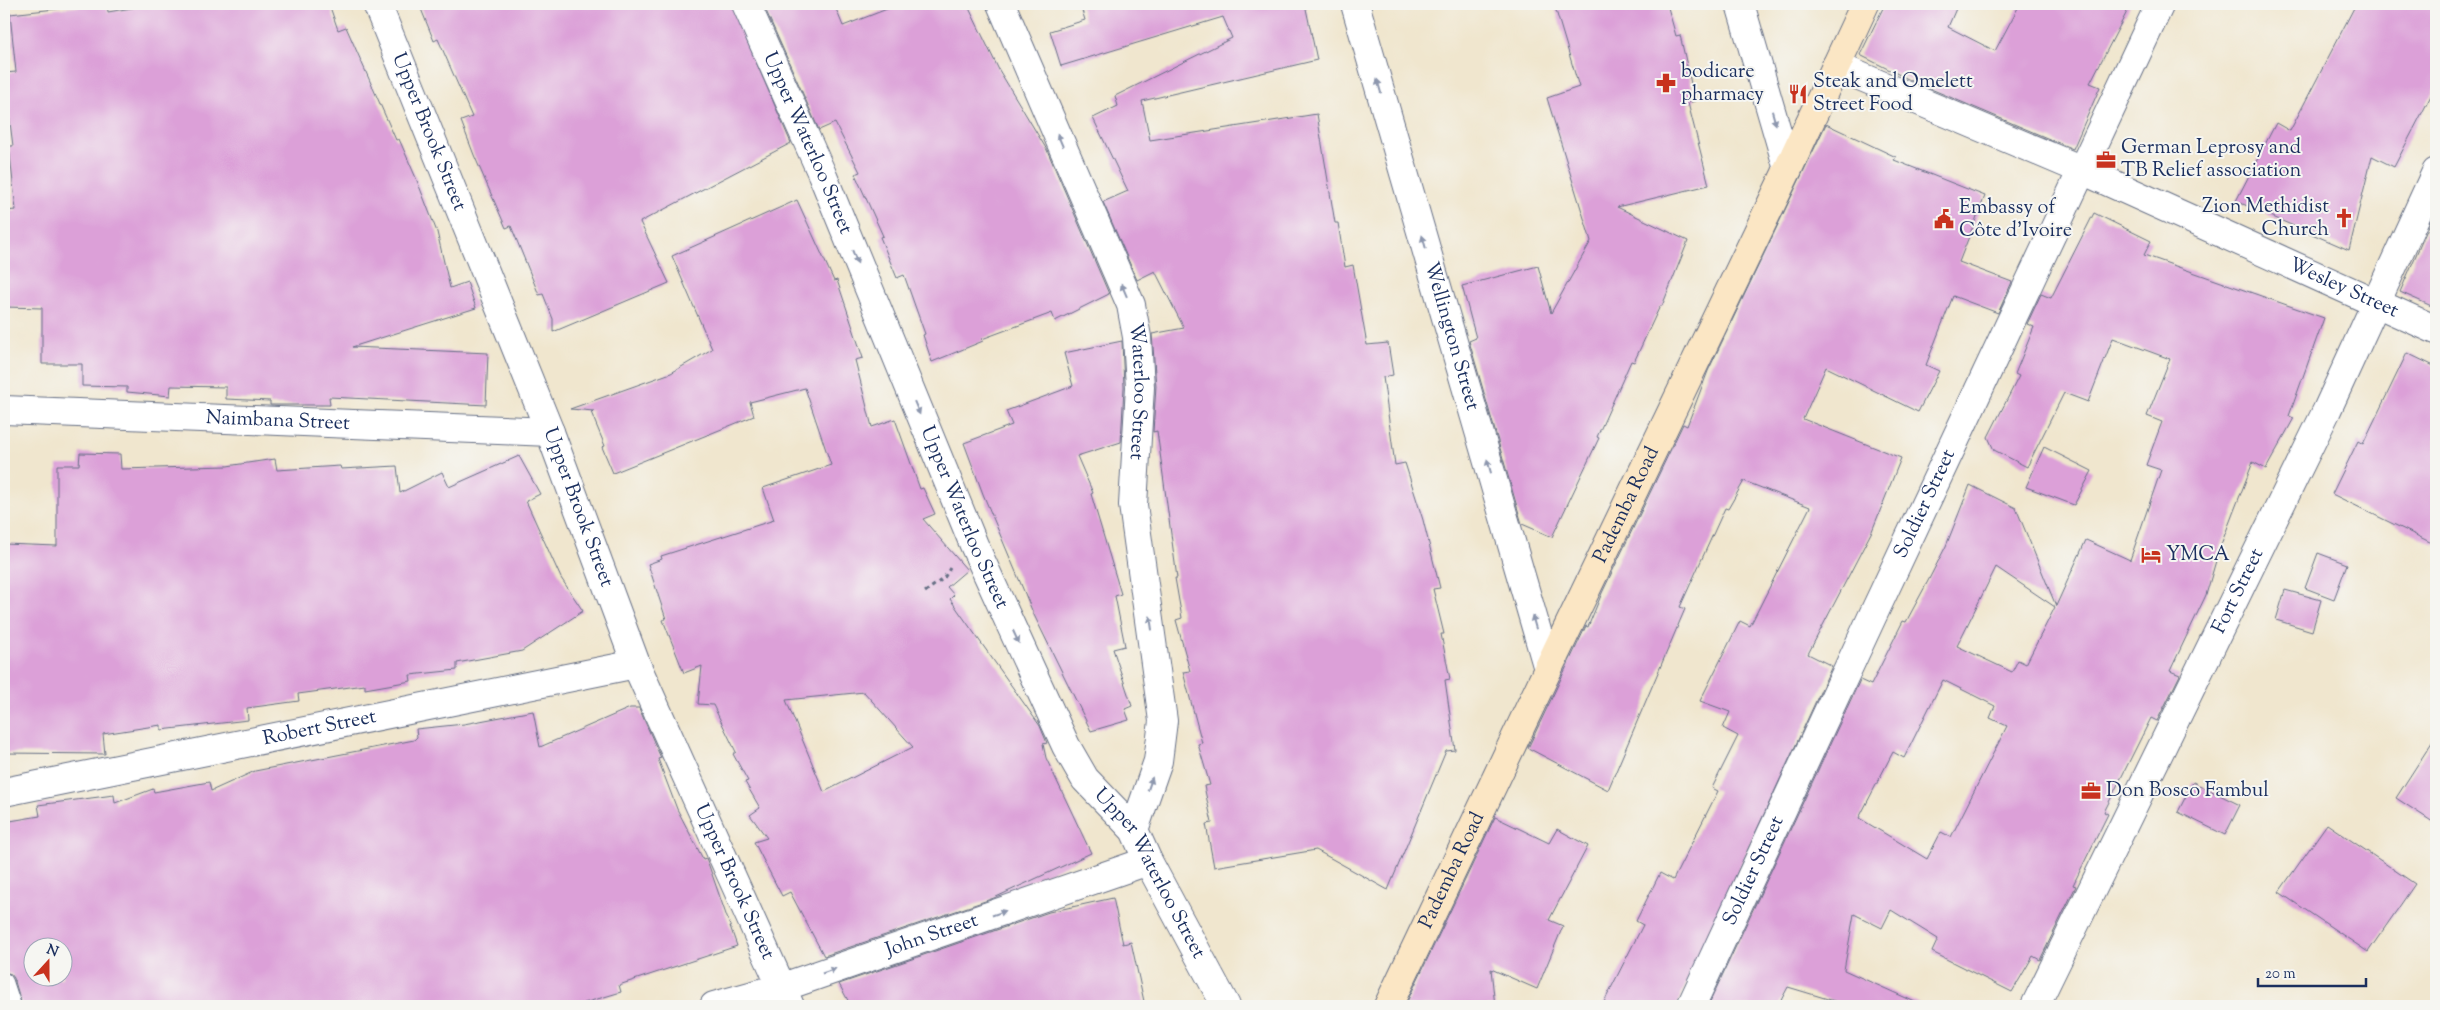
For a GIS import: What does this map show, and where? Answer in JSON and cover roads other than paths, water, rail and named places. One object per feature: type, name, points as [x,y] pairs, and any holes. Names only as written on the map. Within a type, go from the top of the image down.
[{"type":"main road","name":"Pademba Road","points":[[1388,1006],[1865,4]]},
{"type":"street","name":"Upper Brook Street","points":[[377,4],[550,432],[636,664],[787,997]]},
{"type":"street","name":"Upper Waterloo Street","points":[[746,4],[822,174],[974,546],[1066,746],[1085,779],[1134,830],[1148,861],[1226,1006]]},
{"type":"street","name":"Waterloo Street","points":[[1001,4],[1131,305],[1137,337],[1140,387],[1133,504],[1163,721],[1158,761],[1134,830]]},
{"type":"street","name":"Wellington Street","points":[[1355,4],[1548,669]]},
{"type":"street","points":[[1740,4],[1788,169]]},
{"type":"street","name":"Soldier Street","points":[[1692,1006],[1872,617],[2160,4]]},
{"type":"street","name":"Wesley Street","points":[[1836,66],[2082,170],[2436,330]]},
{"type":"street","name":"Fort Street","points":[[2035,1006],[2327,410],[2436,172]]},
{"type":"street","name":"Naimbana Street","points":[[4,410],[550,432]]},
{"type":"street","name":"Robert Street","points":[[4,792],[636,664]]},
{"type":"street","name":"John Street","points":[[714,1006],[787,997],[1148,861]]},
{"type":"lane","points":[[4,982],[12,1006]]},
{"type":"place","name":"bodicare pharmacy","points":[[1666,83]]},
{"type":"place","name":"Steak and Omelett Street Food","points":[[1798,94]]},
{"type":"place","name":"German Leprosy and TB Relief association","points":[[2106,160]]},
{"type":"place","name":"Zion Methidist Church","points":[[2344,218]]},
{"type":"place","name":"Embassy of Côte d'Ivoire","points":[[1944,219]]},
{"type":"place","name":"YMCA","points":[[2151,555]]},
{"type":"place","name":"Don Bosco Fambul","points":[[2091,791]]}]
